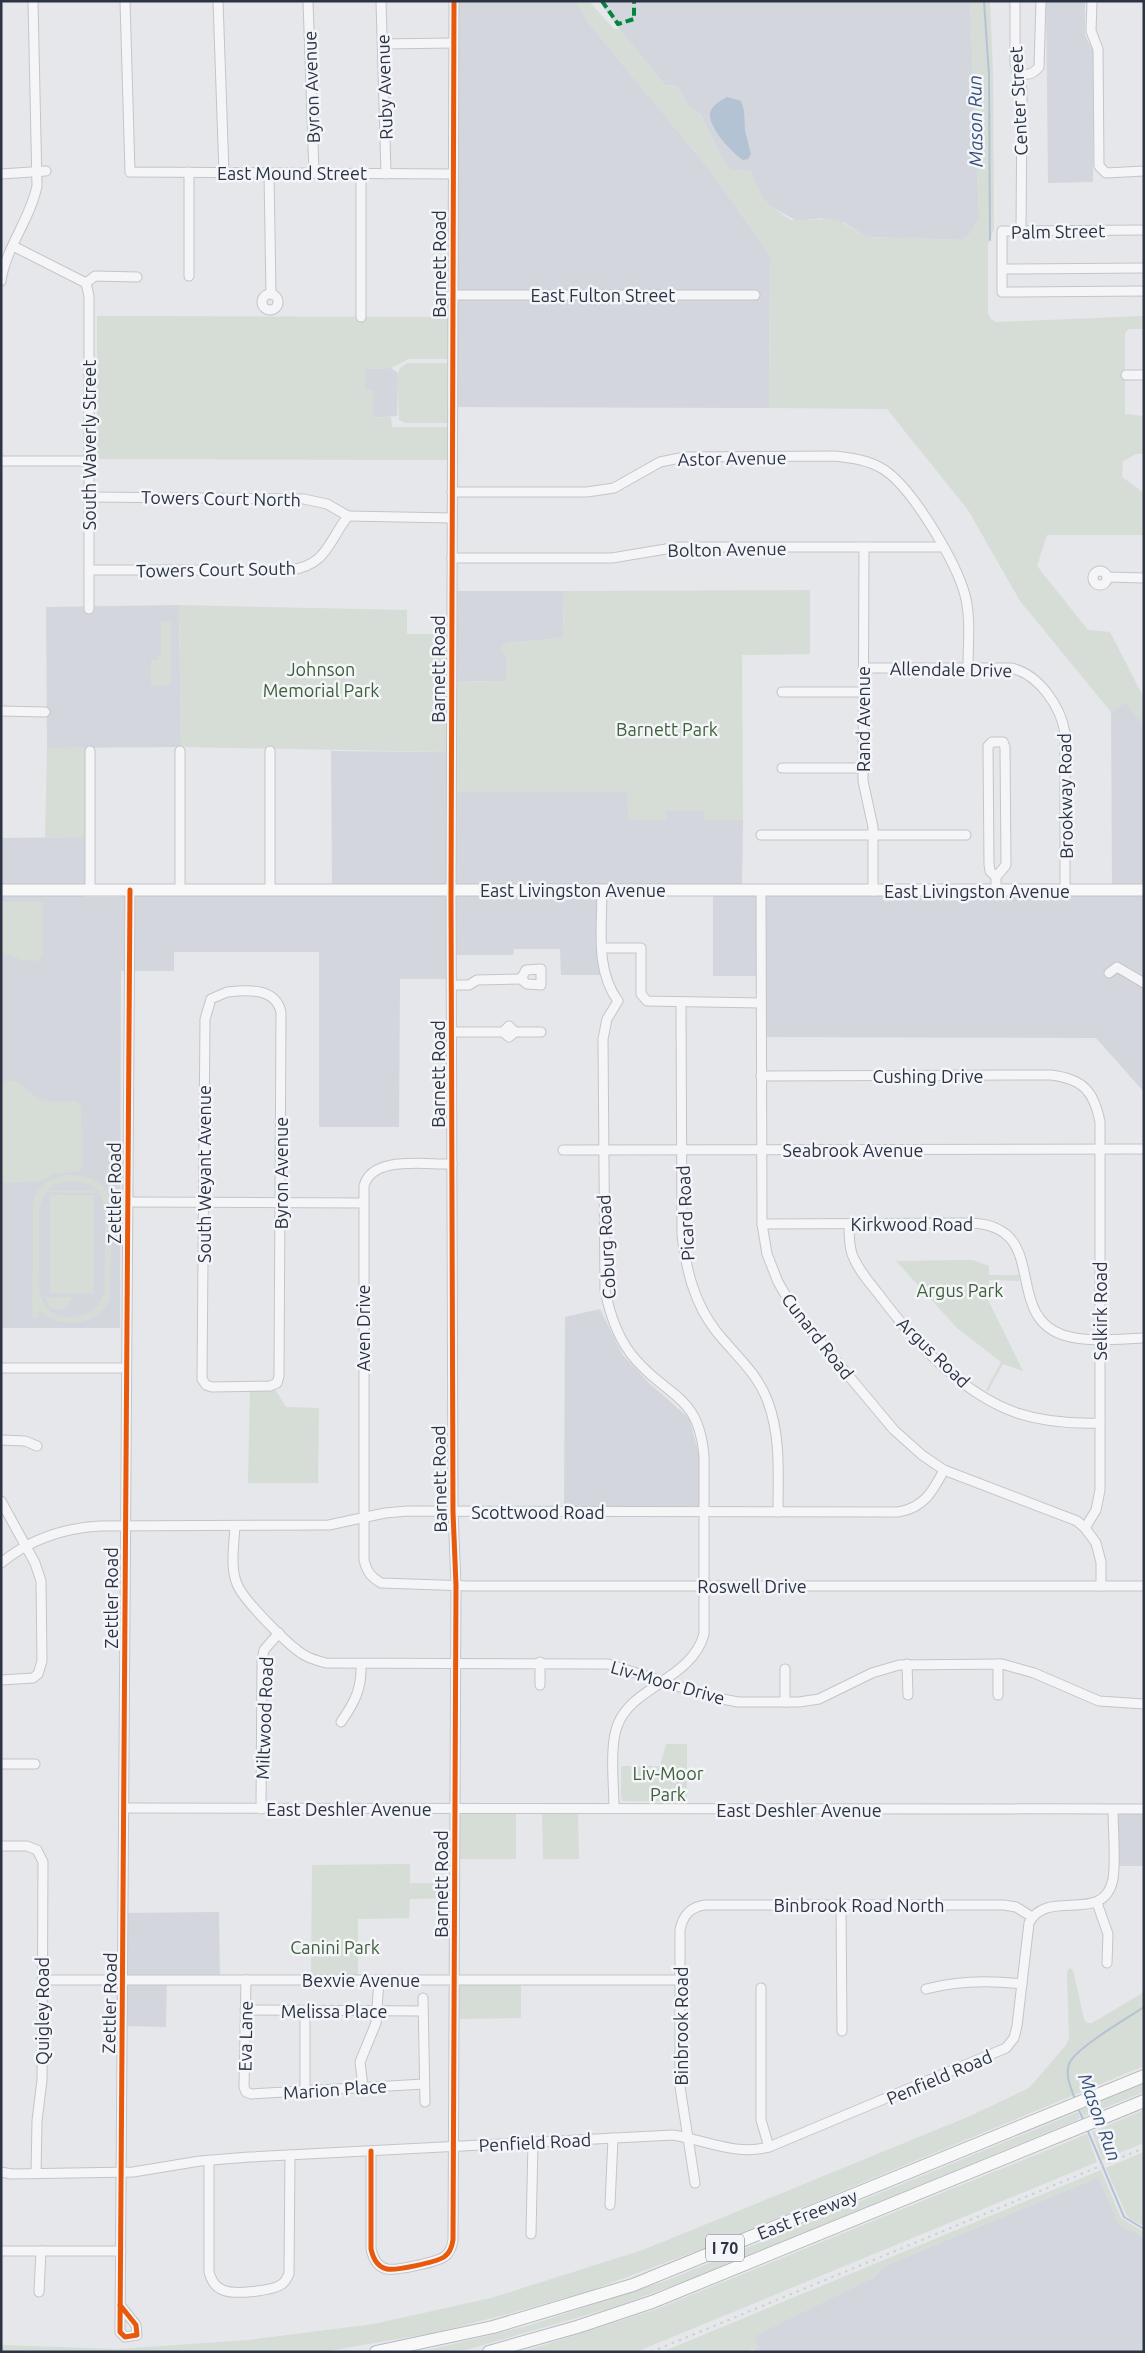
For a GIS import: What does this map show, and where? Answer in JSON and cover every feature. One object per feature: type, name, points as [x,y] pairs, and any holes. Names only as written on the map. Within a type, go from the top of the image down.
[{"type":"highway","name":"East Freeway","points":[[376,2352],[493,2327],[633,2285],[1144,2076]]},
{"type":"highway","name":"East Freeway","points":[[489,2352],[577,2328],[660,2299],[1144,2101]]},
{"type":"main road","name":"East Livingston Avenue","points":[[1,890],[1144,890]]},
{"type":"street","points":[[1,281],[13,246],[34,202],[42,171],[33,1]]},
{"type":"street","name":"East Mound Street","points":[[125,1],[130,172],[453,174]]},
{"type":"street","points":[[218,1],[224,173]]},
{"type":"street","name":"Byron Avenue","points":[[308,1],[314,173]]},
{"type":"street","name":"Ruby Avenue","points":[[381,1],[386,174]]},
{"type":"street","name":"Barnett Road","points":[[371,2151],[371,2250],[378,2265],[387,2269],[397,2269],[438,2260],[450,2252],[453,2240],[454,2146],[456,1662],[456,1585],[453,1512],[451,1032],[454,1]]},
{"type":"street","name":"Center Street","points":[[1015,1],[1015,63],[1022,90],[1021,231]]},
{"type":"street","points":[[1018,72],[1025,75],[1033,73],[1039,68],[1041,1]]},
{"type":"street","points":[[1092,1],[1091,31],[1098,49],[1098,166],[1106,173],[1144,171]]},
{"type":"street","points":[[383,44],[454,43]]},
{"type":"street","points":[[1,174],[42,171]]},
{"type":"street","points":[[189,172],[189,276]]},
{"type":"street","points":[[269,173],[270,294]]},
{"type":"street","points":[[361,174],[361,317]]},
{"type":"street","name":"Palm Street","points":[[1144,230],[1002,231],[1002,292],[1144,291]]},
{"type":"street","points":[[13,246],[86,283],[95,276],[136,277]]},
{"type":"street","points":[[1002,269],[1144,268]]},
{"type":"street","name":"South Waverly Street","points":[[86,283],[89,296],[89,609]]},
{"type":"street","name":"East Fulton Street","points":[[452,295],[754,295]]},
{"type":"street","points":[[1126,374],[1144,375]]},
{"type":"street","name":"Astor Avenue","points":[[452,492],[587,492],[614,488],[660,462],[685,457],[835,456],[868,462],[883,469],[897,481],[922,514],[955,569],[965,596],[968,626],[968,668]]},
{"type":"street","points":[[1,461],[89,461]]},
{"type":"street","name":"Towers Court North","points":[[89,497],[304,498],[327,504],[348,516]]},
{"type":"street","points":[[348,516],[452,518]]},
{"type":"street","name":"Towers Court South","points":[[89,570],[290,570],[306,568],[324,554],[348,516]]},
{"type":"street","name":"Bolton Avenue","points":[[452,558],[612,558],[678,547],[943,547]]},
{"type":"street","name":"Rand Avenue","points":[[864,547],[863,768],[864,791],[872,820],[873,891]]},
{"type":"street","points":[[1107,577],[1144,578]]},
{"type":"street","name":"Allendale Drive","points":[[864,668],[1011,668],[1035,680]]},
{"type":"street","name":"Brookway Road","points":[[1035,680],[1061,714],[1066,733],[1065,890]]},
{"type":"street","points":[[782,692],[863,692]]},
{"type":"street","points":[[1,711],[45,712]]},
{"type":"street","points":[[996,877],[990,871],[988,864],[988,746],[992,742],[997,741],[1002,742],[1005,747],[1006,865],[996,877],[996,890]]},
{"type":"street","points":[[90,750],[90,890]]},
{"type":"street","points":[[180,751],[180,890]]},
{"type":"street","points":[[270,751],[270,890]]},
{"type":"street","points":[[782,768],[863,768]]},
{"type":"street","points":[[761,835],[966,835]]},
{"type":"street","name":"Zettler Road","points":[[120,2305],[130,890]]},
{"type":"street","name":"Coburg Road","points":[[602,890],[602,948],[606,982],[618,1001],[604,1029],[603,1275],[610,1314],[620,1338],[636,1360],[683,1400],[692,1411],[704,1446],[705,1626],[702,1642],[691,1660],[627,1709],[618,1724],[615,1742],[614,1808]]},
{"type":"street","name":"Cunard Road","points":[[761,891],[762,1224],[767,1254],[778,1282],[796,1313],[894,1430],[922,1455],[944,1470],[1068,1517],[1085,1528],[1099,1552],[1101,1586]]},
{"type":"street","points":[[602,948],[641,948],[641,994],[647,1001],[761,1003]]},
{"type":"street","points":[[1109,973],[1117,966],[1144,983]]},
{"type":"street","points":[[451,985],[469,985],[477,980],[521,979]]},
{"type":"street","name":"South Weyant Avenue","points":[[243,992],[227,992],[217,995],[211,999],[206,1012],[204,1384],[212,1387],[241,1387],[270,1386],[277,1383]]},
{"type":"street","name":"Byron Avenue","points":[[243,992],[267,993],[277,1001],[281,1012],[279,1376],[277,1383]]},
{"type":"street","name":"Picard Road","points":[[681,1007],[682,1235],[692,1286],[700,1306],[716,1331],[756,1376],[768,1401],[776,1426],[778,1512]]},
{"type":"street","points":[[451,1032],[503,1032],[509,1038],[515,1032],[541,1032]]},
{"type":"street","name":"Cushing Drive","points":[[762,1076],[1051,1076],[1076,1081],[1090,1092]]},
{"type":"street","name":"Selkirk Road","points":[[1085,1528],[1096,1510],[1099,1500],[1100,1423],[1100,1122],[1097,1106],[1090,1092]]},
{"type":"street","name":"Seabrook Avenue","points":[[562,1150],[1144,1149]]},
{"type":"street","name":"Aven Drive","points":[[366,1569],[364,1518],[363,1204],[365,1180],[369,1174],[380,1166],[452,1164]]},
{"type":"street","points":[[128,1202],[363,1204]]},
{"type":"street","name":"Kirkwood Road","points":[[762,1224],[972,1223],[992,1228],[1010,1239],[1019,1251],[1024,1263],[1027,1294],[1032,1308],[1050,1329],[1063,1335],[1077,1338],[1144,1338]]},
{"type":"street","name":"Argus Road","points":[[849,1224],[852,1254],[861,1271],[897,1318],[928,1351],[962,1382],[987,1399],[1030,1417],[1061,1422],[1100,1423]]},
{"type":"street","points":[[1,1368],[126,1368]]},
{"type":"street","points":[[1,1440],[25,1441],[37,1446]]},
{"type":"street","name":"Scottwood Road","points":[[1,1563],[26,1546],[53,1534],[72,1529],[100,1526],[329,1525],[394,1512],[905,1511],[924,1502],[944,1470]]},
{"type":"street","points":[[1,1501],[39,1571],[42,1592],[42,1661],[36,1676],[26,1680],[1,1680]]},
{"type":"street","name":"Liv-Moor Drive","points":[[235,1526],[234,1570],[238,1586],[247,1600],[293,1647],[314,1660],[338,1664],[456,1662],[608,1664],[724,1700],[785,1702],[819,1699],[872,1673],[907,1664],[998,1664],[1016,1666],[1099,1701],[1144,1704]]},
{"type":"street","name":"Roswell Drive","points":[[366,1569],[372,1578],[386,1584],[1144,1586]]},
{"type":"street","name":"Miltwood Road","points":[[262,1809],[262,1661],[264,1650],[279,1633]]},
{"type":"street","points":[[540,1662],[540,1685]]},
{"type":"street","points":[[341,1722],[356,1700],[360,1686],[361,1664]]},
{"type":"street","points":[[907,1664],[908,1695]]},
{"type":"street","points":[[998,1664],[998,1696]]},
{"type":"street","points":[[785,1669],[785,1702]]},
{"type":"street","points":[[1,1764],[35,1764]]},
{"type":"street","name":"East Deshler Avenue","points":[[124,1808],[455,1810],[614,1808],[1144,1809]]},
{"type":"street","points":[[926,1988],[952,1982],[980,1980],[1022,1984],[1029,1924],[1032,1917],[1042,1909],[1054,1906],[1084,1906],[1097,1903],[1108,1893],[1113,1879],[1113,1810]]},
{"type":"street","name":"Quigley Road","points":[[1,1846],[26,1846],[37,1850],[42,1862],[42,2080],[37,2121],[36,2172]]},
{"type":"street","points":[[1097,1903],[1108,1934],[1107,1963]]},
{"type":"street","name":"Binbrook Road North","points":[[686,1915],[692,1908],[705,1905],[1004,1905],[1016,1907],[1032,1917]]},
{"type":"street","points":[[841,1905],[842,2030]]},
{"type":"street","name":"Binbrook Road","points":[[686,1915],[680,1930],[680,2087],[686,2138],[695,2183]]},
{"type":"street","name":"Bexvie Avenue","points":[[42,1980],[680,1980]]},
{"type":"street","name":"Eva Lane","points":[[246,1980],[244,2087],[246,2092]]},
{"type":"street","points":[[363,2087],[360,2062],[376,2023],[379,1980]]},
{"type":"street","name":"Penfield Road","points":[[1,2172],[11,2174],[36,2172],[121,2172],[209,2161],[290,2155],[673,2135],[736,2150],[753,2152],[1006,2048],[1014,2038],[1022,1984]]},
{"type":"street","points":[[761,1988],[761,2120],[769,2147]]},
{"type":"street","points":[[423,1998],[425,2102]]},
{"type":"street","name":"Melissa Place","points":[[245,2010],[423,2011]]},
{"type":"street","points":[[305,2010],[305,2091]]},
{"type":"street","name":"Marion Place","points":[[246,2092],[251,2094],[424,2084]]},
{"type":"street","points":[[610,2205],[612,2138]]},
{"type":"street","points":[[531,2234],[533,2142]]},
{"type":"street","points":[[209,2161],[208,2266],[211,2278],[218,2287],[227,2292],[237,2293],[273,2288],[284,2283],[290,2269],[290,2155]]},
{"type":"street","points":[[1,2251],[120,2251]]},
{"type":"street","points":[[39,2292],[41,2251]]},
{"type":"shaded area","points":[[454,1],[575,1],[591,26],[713,174],[770,256],[769,408],[448,407],[447,317],[452,317]]},
{"type":"shaded area","points":[[599,1],[970,1],[979,218],[970,234],[962,240],[866,237],[845,223],[821,218],[797,221],[770,206],[762,197],[750,171],[731,170],[723,160],[701,115],[688,106],[677,86],[665,85],[619,29]]},
{"type":"shaded area","points":[[1046,1],[1085,1],[1085,35],[1093,51],[1093,182],[1048,183]]},
{"type":"shaded area","points":[[391,368],[398,373],[397,416],[373,418],[373,390],[365,390],[365,369]]},
{"type":"shaded area","points":[[451,591],[564,591],[563,638],[506,643],[502,651],[506,655],[506,681],[447,682],[447,634],[451,634]]},
{"type":"shaded area","points":[[179,605],[181,747],[47,748],[46,607]]},
{"type":"shaded area","points":[[1126,702],[1144,726],[1144,1092],[1096,1038],[761,1037],[761,976],[713,976],[713,890],[602,889],[603,975],[561,975],[560,949],[514,949],[513,955],[451,955],[450,979],[400,979],[399,1127],[319,1127],[319,952],[174,952],[174,971],[121,971],[120,1328],[1,1328],[1,838],[85,837],[85,897],[121,897],[122,889],[332,888],[331,751],[455,752],[456,792],[628,792],[628,820],[665,820],[666,811],[704,811],[704,820],[743,820],[742,890],[1112,890],[1111,712]]},
{"type":"shaded area","points":[[600,1309],[622,1354],[648,1382],[689,1418],[699,1454],[699,1506],[564,1506],[565,1317]]},
{"type":"shaded area","points":[[1112,1810],[1144,1810],[1144,1866],[1112,1866]]},
{"type":"shaded area","points":[[219,1912],[220,1980],[167,1980],[166,2027],[122,2026],[123,1913]]},
{"type":"shaded area","points":[[1099,2177],[1119,2225],[1144,2237],[1144,2352],[760,2352],[754,2336],[874,2277],[884,2266]]},
{"type":"green space","points":[[575,1],[589,1],[614,29],[619,29],[665,85],[677,86],[688,106],[701,115],[723,160],[731,170],[750,171],[762,197],[770,206],[791,220],[837,219],[866,237],[962,240],[970,234],[979,218],[970,1],[990,1],[993,73],[994,229],[988,244],[988,313],[991,319],[996,322],[1144,316],[1144,329],[1129,329],[1125,333],[1125,414],[1144,416],[1144,454],[1136,454],[1123,461],[1122,477],[1144,493],[1144,535],[1047,535],[1037,566],[1088,630],[1110,632],[1144,698],[1144,726],[1126,702],[1111,712],[1020,601],[968,510],[887,409],[769,408],[770,256],[713,174],[591,26]]},
{"type":"green space","points":[[97,316],[447,317],[447,359],[409,359],[391,368],[365,369],[365,390],[373,390],[374,418],[391,417],[392,427],[447,427],[447,460],[97,459]]},
{"type":"green space","points":[[408,363],[447,363],[448,423],[405,423],[399,420],[397,377],[400,368]]},
{"type":"green space","name":"Barnett Park","points":[[810,590],[810,654],[742,655],[743,820],[704,820],[704,811],[666,811],[666,820],[628,820],[627,792],[456,792],[455,682],[506,681],[506,656],[502,651],[502,645],[506,643],[563,638],[564,591]]},
{"type":"green space","name":"Johnson Memorial Park","points":[[179,605],[407,610],[407,634],[447,634],[447,752],[181,747]]},
{"type":"green space","points":[[161,622],[171,622],[171,685],[151,686],[151,660],[158,660],[158,656],[161,656]]},
{"type":"green space","points":[[47,748],[87,748],[85,837],[45,838]]},
{"type":"green space","points":[[1,902],[42,902],[43,955],[39,961],[21,960],[11,955],[1,955]]},
{"type":"green space","points":[[1,1081],[17,1081],[32,1094],[43,1100],[56,1102],[76,1101],[81,1106],[83,1167],[79,1171],[54,1174],[41,1181],[5,1183],[1,1180]]},
{"type":"green space","points":[[73,1175],[95,1180],[105,1189],[111,1204],[110,1298],[105,1308],[97,1315],[88,1320],[78,1322],[56,1320],[47,1316],[39,1309],[38,1318],[32,1318],[33,1201],[41,1187],[59,1176]],"holes":[[[74,1181],[93,1186],[102,1197],[105,1207],[105,1287],[99,1304],[93,1310],[85,1314],[69,1317],[51,1312],[43,1302],[39,1291],[39,1207],[46,1192],[95,1193],[95,1190],[47,1191],[55,1184]]]},
{"type":"green space","points":[[50,1195],[94,1195],[94,1294],[50,1293]]},
{"type":"green space","name":"Argus Park","points":[[973,1260],[989,1266],[989,1275],[1019,1275],[1019,1281],[989,1280],[988,1300],[1023,1371],[1003,1364],[988,1391],[986,1390],[1001,1362],[957,1328],[896,1261]]},
{"type":"green space","points":[[45,1297],[73,1297],[69,1306],[60,1310],[50,1307]]},
{"type":"green space","points":[[250,1389],[275,1389],[286,1407],[319,1408],[318,1483],[248,1483]]},
{"type":"green space","name":"Liv-Moor Park","points":[[666,1744],[687,1744],[687,1802],[623,1801],[621,1797],[621,1766],[660,1766]]},
{"type":"green space","points":[[542,1811],[578,1811],[579,1859],[543,1859]]},
{"type":"green space","points":[[464,1812],[516,1812],[516,1859],[458,1859],[459,1815]]},
{"type":"green space","name":"Canini Park","points":[[410,1864],[410,1883],[451,1883],[451,1898],[410,1899],[409,1918],[358,1919],[358,1976],[311,1976],[312,1865]]},
{"type":"green space","points":[[1069,1968],[1073,1970],[1084,2019],[1087,2023],[1092,2023],[1144,1991],[1144,2066],[702,2249],[592,2290],[433,2333],[322,2352],[1,2352],[1,2345],[118,2349],[249,2340],[374,2324],[491,2298],[643,2250],[970,2116],[1029,2088],[1066,2045],[1069,2038],[1067,1973]]},
{"type":"green space","points":[[521,1982],[521,2018],[457,2019],[457,1987],[459,1983]]},
{"type":"green space","points":[[1144,2084],[1144,2092],[1084,2116],[1081,2110]]},
{"type":"green space","points":[[1144,2110],[1144,2143],[1102,2160],[1092,2132]]},
{"type":"green space","points":[[1078,2112],[1080,2118],[1075,2121],[694,2278],[614,2307],[466,2350],[420,2352],[527,2326],[668,2280]]},
{"type":"green space","points":[[1087,2134],[1097,2162],[636,2352],[522,2352],[657,2309]]},
{"type":"green space","points":[[1144,2152],[1144,2226],[1130,2219],[1126,2214],[1106,2168]]},
{"type":"green space","points":[[1101,2170],[1121,2218],[1144,2232],[1144,2237],[1119,2225],[1099,2177],[884,2266],[874,2277],[755,2336],[760,2352],[752,2349],[748,2352],[662,2352]]},
{"type":"water","points":[[727,97],[741,101],[751,154],[748,159],[743,160],[727,146],[710,119],[710,113],[713,108]]},
{"type":"waterway","name":"Mason Run","points":[[984,1],[989,75],[990,240]]},
{"type":"waterway","name":"Mason Run","points":[[1075,2099],[1068,2073],[1069,2064],[1073,2057],[1091,2042],[1144,2007]]},
{"type":"waterway","name":"Mason Run","points":[[1078,2108],[1083,2119]]},
{"type":"waterway","name":"Mason Run","points":[[1087,2129],[1124,2217],[1144,2229]]},
{"type":"railway","points":[[651,2352],[1144,2148]]},
{"type":"marked path","points":[[602,1],[618,24],[634,19],[634,1]]},
{"type":"cycle path","points":[[371,2151],[371,2249],[376,2262],[387,2269],[399,2269],[444,2257],[448,2254],[453,2240],[456,1585],[453,1512],[451,899],[454,1]]},
{"type":"cycle path","points":[[120,2305],[136,2325],[137,2335],[125,2337],[120,2332],[130,890]]}]
